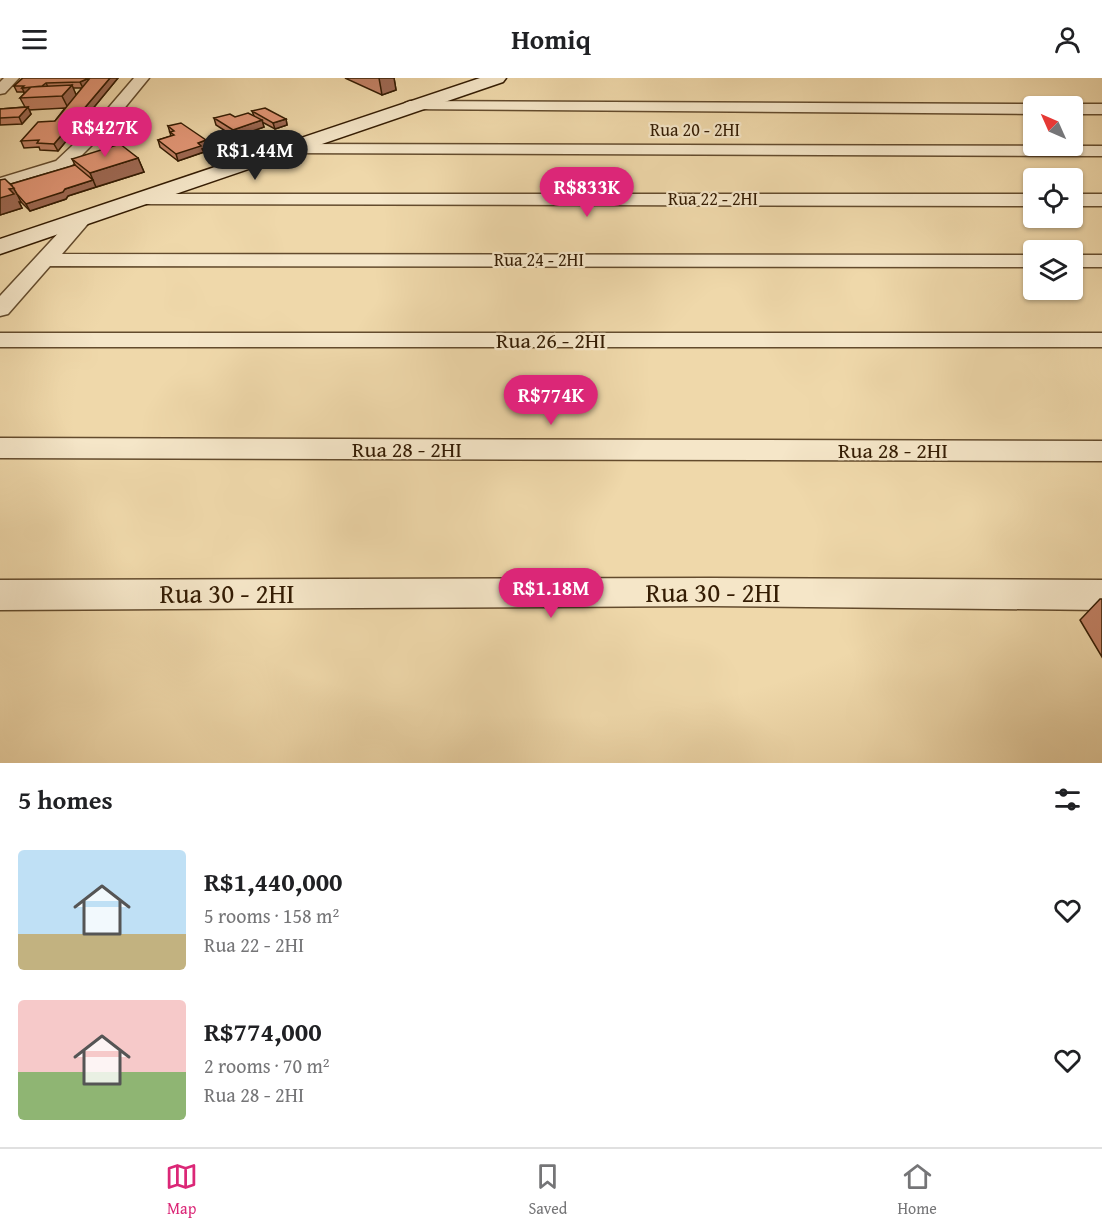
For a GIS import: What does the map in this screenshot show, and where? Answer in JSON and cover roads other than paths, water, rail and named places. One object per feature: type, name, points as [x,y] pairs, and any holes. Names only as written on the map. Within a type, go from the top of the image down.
[{"type":"street","points":[[0,90],[12,78]]},
{"type":"street","points":[[0,184],[62,165],[98,130],[142,78]]},
{"type":"street","points":[[276,146],[454,78]]},
{"type":"street","points":[[0,242],[216,166],[482,78]]},
{"type":"street","points":[[276,146],[497,78]]},
{"type":"street","points":[[410,106],[1023,109]]},
{"type":"street","points":[[1083,109],[1102,109]]},
{"type":"street","name":"Rua 20 - 2HI","points":[[276,146],[1102,151]]},
{"type":"street","points":[[0,242],[141,200],[216,166]]},
{"type":"street","name":"Rua 22 - 2HI","points":[[141,200],[1023,200]]},
{"type":"street","points":[[1083,200],[1102,200]]},
{"type":"street","points":[[0,309],[10,285],[44,260],[82,219]]},
{"type":"street","name":"Rua 24 - 2HI","points":[[44,260],[1023,261]]},
{"type":"street","points":[[1083,261],[1102,261]]},
{"type":"street","name":"Rua 26 - 2HI","points":[[0,340],[1102,340]]},
{"type":"street","name":"Rua 28 - 2HI","points":[[0,448],[1102,451]]},
{"type":"street","name":"Rua 30 - 2HI","points":[[0,595],[698,592],[1102,595]]}]
